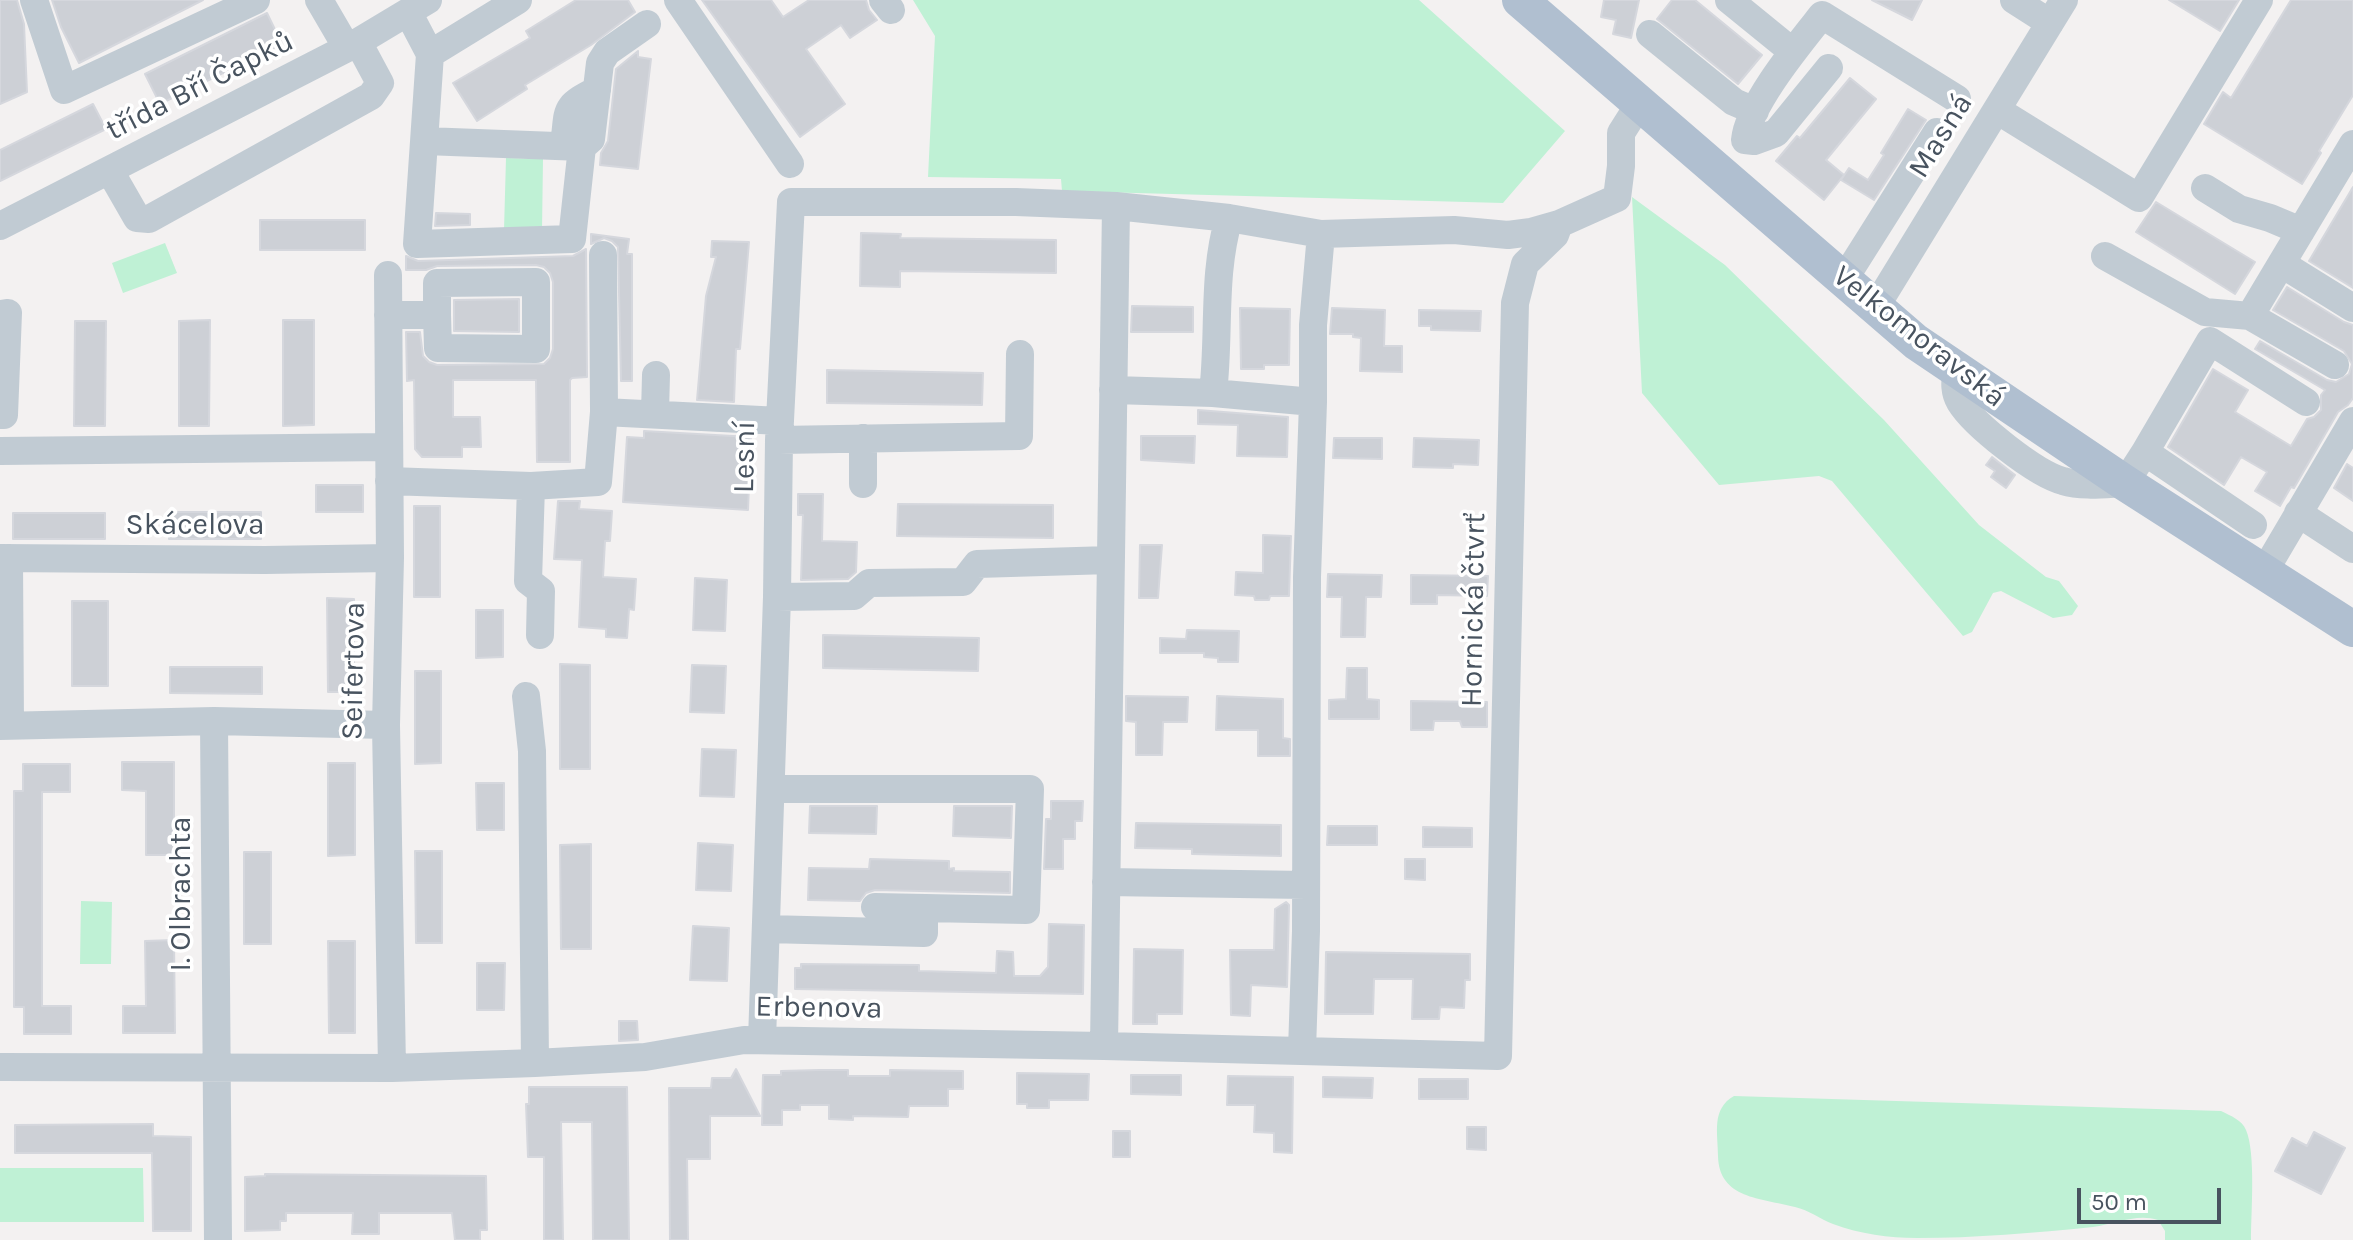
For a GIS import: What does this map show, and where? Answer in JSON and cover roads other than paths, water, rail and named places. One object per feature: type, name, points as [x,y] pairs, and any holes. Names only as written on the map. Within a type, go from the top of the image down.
[{"type":"main road","name":"Velkomoravská","points":[[1520,0],[1843,281],[1956,372],[2353,629]]},
{"type":"street","points":[[34,0],[64,90],[256,0]]},
{"type":"street","points":[[110,171],[137,218],[149,219],[371,96],[380,83],[319,0]]},
{"type":"street","points":[[430,54],[518,0]]},
{"type":"street","points":[[678,0],[790,164]]},
{"type":"street","points":[[1729,0],[1793,52]]},
{"type":"street","points":[[2014,0],[2057,11]]},
{"type":"street","points":[[1997,110],[2139,198],[2259,0]]},
{"type":"street","points":[[418,6],[430,54],[417,244],[572,239],[573,146],[569,108],[573,102],[597,90],[600,63],[607,52],[647,24]]},
{"type":"street","name":"třída Bří Čapků","points":[[0,226],[352,45],[418,6]]},
{"type":"street","name":"Masná","points":[[1875,308],[2057,11]]},
{"type":"street","points":[[1718,171],[1745,140],[1746,125],[1793,52],[1822,15],[1957,99]]},
{"type":"street","points":[[1650,34],[1734,102],[1755,111]]},
{"type":"street","points":[[1745,140],[1754,141],[1776,133],[1829,68]]},
{"type":"street","points":[[1104,1046],[1116,206],[1229,218],[1321,234],[1454,230],[1508,235],[1531,232],[1559,224],[1617,198],[1621,133],[1640,103]]},
{"type":"street","points":[[1843,281],[1937,132]]},
{"type":"street","points":[[425,141],[573,146]]},
{"type":"street","points":[[2250,316],[2353,144]]},
{"type":"street","points":[[2205,188],[2239,209],[2301,231]]},
{"type":"street","name":"Lesní","points":[[762,1040],[777,597],[779,430],[791,202],[1016,202],[1116,206]]},
{"type":"street","points":[[1213,393],[1217,365],[1219,262],[1229,218]]},
{"type":"street","points":[[1508,235],[1525,264],[1555,235],[1559,224]]},
{"type":"street","points":[[1302,1050],[1307,577],[1313,325],[1321,234]]},
{"type":"street","points":[[389,481],[531,486],[598,482],[604,412],[603,255]]},
{"type":"street","points":[[2105,256],[2205,312],[2250,316],[2335,365]]},
{"type":"street","name":"Hornická čtvrť","points":[[1104,1046],[1498,1056],[1515,303],[1525,264]]},
{"type":"street","points":[[2282,264],[2353,308]]},
{"type":"street","name":"Seifertova","points":[[388,275],[390,558],[386,725],[392,1068]]},
{"type":"street","points":[[0,314],[8,313],[4,415],[0,415]]},
{"type":"street","points":[[388,315],[437,315]]},
{"type":"street","points":[[2125,483],[2210,341],[2306,402]]},
{"type":"street","points":[[604,412],[655,413],[863,438],[1019,436],[1020,354]]},
{"type":"street","points":[[655,413],[656,375]]},
{"type":"street","points":[[1113,390],[1213,393],[1313,402]]},
{"type":"street","points":[[2264,572],[2353,421]]},
{"type":"street","points":[[863,438],[863,484]]},
{"type":"street","points":[[0,451],[389,447]]},
{"type":"street","points":[[2145,452],[2253,525]]},
{"type":"street","points":[[531,486],[528,581],[541,591],[540,635]]},
{"type":"street","points":[[2298,513],[2353,549]]},
{"type":"street","points":[[4,558],[5,726],[214,721],[386,725]]},
{"type":"street","name":"Skácelova","points":[[4,558],[390,558]]},
{"type":"street","points":[[777,597],[854,596],[869,583],[963,582],[977,564],[1110,560]]},
{"type":"street","points":[[526,696],[532,751],[535,1063]]},
{"type":"street","name":"I. Olbrachta","points":[[214,721],[218,1240]]},
{"type":"street","points":[[771,789],[1030,789],[1026,910],[875,907]]},
{"type":"street","points":[[1106,882],[1306,885]]},
{"type":"street","points":[[767,929],[924,933],[924,908]]},
{"type":"street","name":"Erbenova","points":[[0,1067],[392,1068],[535,1063],[645,1057],[738,1041],[762,1040],[1104,1046]]}]
